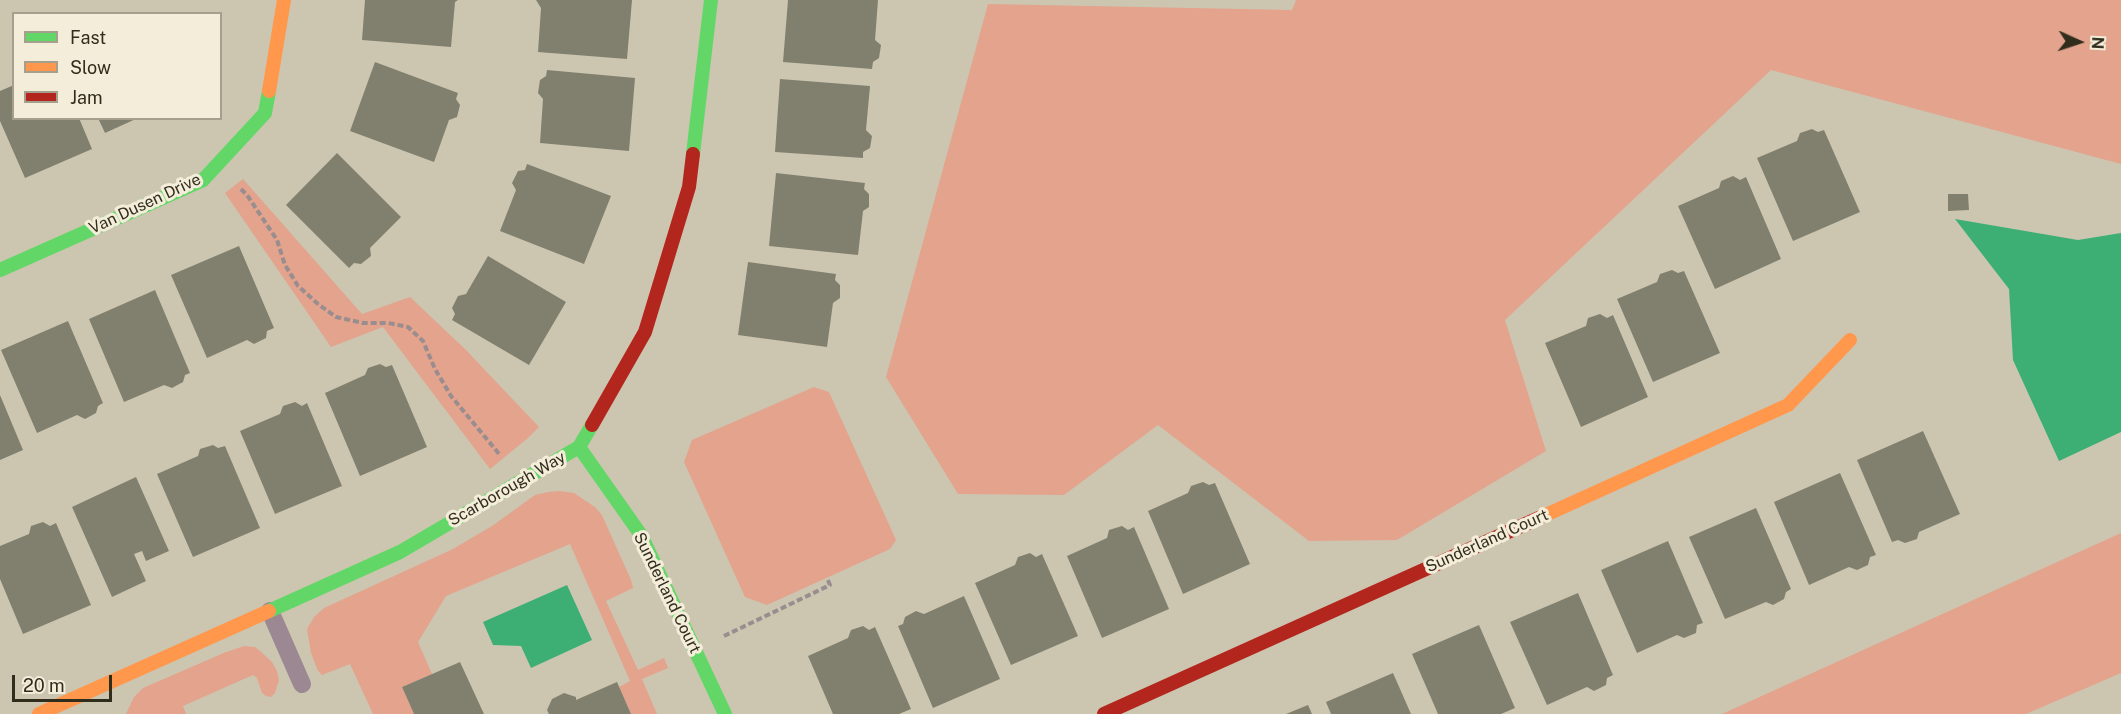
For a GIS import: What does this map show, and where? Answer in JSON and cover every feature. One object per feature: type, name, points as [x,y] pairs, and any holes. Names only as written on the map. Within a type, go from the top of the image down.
[{"type":"street","name":"Van Dusen Drive","points":[[0,270],[203,180],[265,113],[284,0]]},
{"type":"street","name":"Scarborough Way","points":[[39,714],[400,552],[579,447],[645,332],[680,215],[688,187],[711,0]]},
{"type":"street","name":"Sunderland Court","points":[[1104,714],[1788,405],[1850,340]]},
{"type":"street","name":"Sunderland Court","points":[[579,447],[640,535],[725,714]]},
{"type":"lane","points":[[270,611],[302,684]]},
{"type":"path","points":[[216,165],[248,195],[277,240],[285,265],[294,279],[318,304],[336,317],[363,323],[388,323],[408,327],[423,341],[435,369],[451,396],[521,481]]},
{"type":"path","points":[[695,650],[830,585],[827,578]]},
{"type":"shaded area","points":[[1296,0],[2121,0],[2121,164],[1771,70],[1505,320],[1546,451],[1397,540],[1309,541],[1158,425],[1064,495],[958,494],[886,377],[988,4],[1292,10]]},
{"type":"shaded area","points":[[243,179],[362,314],[410,297],[465,349],[539,427],[490,469],[383,327],[331,347],[225,193]]},
{"type":"shaded area","points":[[1955,219],[2078,240],[2121,233],[2121,432],[2059,461],[2013,360],[2009,289]]},
{"type":"shaded area","points":[[814,387],[829,392],[896,540],[890,549],[767,605],[745,597],[684,462],[692,440]]},
{"type":"shaded area","points":[[559,491],[574,493],[595,507],[602,515],[631,580],[633,588],[606,601],[638,670],[664,658],[668,668],[642,679],[657,714],[631,714],[619,687],[630,681],[570,544],[446,596],[418,642],[432,674],[402,687],[414,714],[373,714],[350,664],[322,675],[318,671],[311,653],[307,629],[314,617],[324,608],[453,549],[492,526],[535,495]]},
{"type":"shaded area","points":[[2121,533],[2121,673],[2026,714],[1722,714]]},
{"type":"shaded area","points":[[567,585],[592,640],[531,668],[521,646],[493,645],[483,622]]},
{"type":"shaded area","points":[[244,646],[255,647],[272,662],[277,671],[279,680],[275,693],[271,697],[262,693],[257,678],[253,675],[183,706],[186,714],[126,714],[134,697],[143,688]]},
{"type":"building","points":[[365,0],[458,0],[455,2],[451,47],[362,40]]},
{"type":"building","points":[[536,0],[632,0],[627,59],[538,52],[541,8]]},
{"type":"building","points":[[788,0],[878,0],[875,40],[881,45],[879,58],[873,62],[872,69],[783,62]]},
{"type":"building","points":[[375,62],[458,93],[456,99],[460,105],[457,117],[449,120],[434,162],[350,131]]},
{"type":"building","points":[[547,70],[635,78],[629,151],[540,143],[543,99],[538,93],[540,80],[546,76]]},
{"type":"building","points":[[780,79],[870,86],[866,130],[872,136],[870,148],[863,152],[863,158],[775,152]]},
{"type":"building","points":[[12,86],[12,120],[80,120],[92,149],[25,178],[0,121],[0,91]]},
{"type":"building","points":[[99,120],[134,120],[105,133]]},
{"type":"building","points":[[1812,129],[1818,132],[1824,130],[1860,212],[1793,241],[1757,158],[1797,141],[1800,133]]},
{"type":"building","points":[[337,153],[401,217],[370,248],[371,256],[361,264],[354,263],[349,268],[286,205]]},
{"type":"building","points":[[527,164],[611,196],[584,264],[500,231],[516,190],[512,183],[518,171],[525,170]]},
{"type":"building","points":[[776,173],[865,183],[864,189],[869,194],[869,207],[863,211],[858,255],[769,246]]},
{"type":"building","points":[[1733,176],[1740,180],[1746,177],[1781,259],[1715,289],[1678,206],[1719,188],[1721,181]]},
{"type":"building","points":[[1948,194],[1968,194],[1969,210],[1948,211]]},
{"type":"building","points":[[239,246],[274,328],[267,331],[266,338],[254,344],[247,340],[207,358],[171,275]]},
{"type":"building","points":[[488,256],[566,302],[529,365],[452,320],[455,314],[452,308],[458,296],[466,294]]},
{"type":"building","points":[[748,262],[836,274],[835,280],[840,285],[840,298],[833,303],[827,347],[738,335]]},
{"type":"building","points":[[1672,270],[1678,273],[1684,271],[1720,353],[1653,382],[1617,299],[1657,282],[1660,274]]},
{"type":"building","points":[[155,290],[190,373],[185,375],[183,382],[172,388],[164,385],[124,402],[89,319]]},
{"type":"building","points":[[1600,314],[1607,318],[1613,315],[1648,397],[1581,427],[1545,343],[1586,326],[1588,318]]},
{"type":"building","points":[[68,321],[103,403],[98,406],[96,413],[85,419],[77,415],[37,433],[1,350]]},
{"type":"building","points":[[380,364],[386,367],[392,365],[427,447],[360,476],[325,393],[365,375],[368,368]]},
{"type":"building","points":[[0,395],[23,450],[0,460]]},
{"type":"building","points":[[295,402],[302,406],[307,403],[342,486],[275,514],[240,431],[280,414],[283,406]]},
{"type":"building","points":[[1923,431],[1960,514],[1919,532],[1917,539],[1905,543],[1898,540],[1892,542],[1857,460]]},
{"type":"building","points":[[213,445],[218,448],[225,446],[260,528],[193,557],[157,474],[198,456],[200,449]]},
{"type":"building","points":[[1840,473],[1876,555],[1870,557],[1868,565],[1857,570],[1849,567],[1809,585],[1774,502]]},
{"type":"building","points":[[136,477],[169,551],[146,561],[142,551],[134,554],[146,581],[112,597],[72,507]]},
{"type":"building","points":[[1203,482],[1209,485],[1215,483],[1250,564],[1183,594],[1148,511],[1188,493],[1191,486]]},
{"type":"building","points":[[1756,508],[1791,589],[1786,592],[1784,599],[1773,605],[1766,602],[1725,619],[1689,537]]},
{"type":"building","points":[[43,522],[50,526],[56,523],[91,605],[23,634],[0,579],[0,546],[29,534],[31,526]]},
{"type":"building","points":[[1122,526],[1128,530],[1134,527],[1169,609],[1102,638],[1067,556],[1107,538],[1109,530]]},
{"type":"building","points":[[1668,541],[1703,623],[1697,625],[1696,633],[1684,638],[1677,635],[1637,653],[1601,570]]},
{"type":"building","points":[[1030,553],[1036,557],[1042,554],[1078,636],[1011,665],[975,583],[1015,565],[1018,557]]},
{"type":"building","points":[[1578,593],[1613,675],[1607,678],[1606,685],[1594,691],[1587,687],[1547,705],[1510,622]]},
{"type":"building","points":[[964,596],[1000,679],[933,708],[898,626],[903,624],[905,617],[916,611],[924,614]]},
{"type":"building","points":[[1479,625],[1515,708],[1501,714],[1438,714],[1412,654]]},
{"type":"building","points":[[863,626],[869,630],[875,627],[911,709],[899,714],[833,714],[808,656],[848,638],[851,630]]},
{"type":"building","points":[[460,662],[484,714],[414,714],[402,687]]},
{"type":"building","points":[[1393,673],[1411,714],[1331,714],[1326,702]]},
{"type":"building","points":[[617,682],[631,714],[549,714],[547,710],[552,699],[564,693],[576,697],[576,700]]},
{"type":"building","points":[[1308,705],[1312,714],[1286,714]]},
{"type":"traffic: fast","points":[[693,154],[711,0]]},
{"type":"traffic: fast","points":[[0,270],[203,180],[265,113],[269,91]]},
{"type":"traffic: fast","points":[[269,611],[400,552],[579,447],[592,425]]},
{"type":"traffic: fast","points":[[579,447],[641,535],[725,714]]},
{"type":"traffic: slow","points":[[269,91],[284,0]]},
{"type":"traffic: slow","points":[[1539,518],[1788,405],[1850,340]]},
{"type":"traffic: slow","points":[[39,714],[269,611]]},
{"type":"traffic: jam","points":[[592,425],[645,332],[689,187],[693,154]]},
{"type":"traffic: jam","points":[[1104,714],[1539,518]]}]
